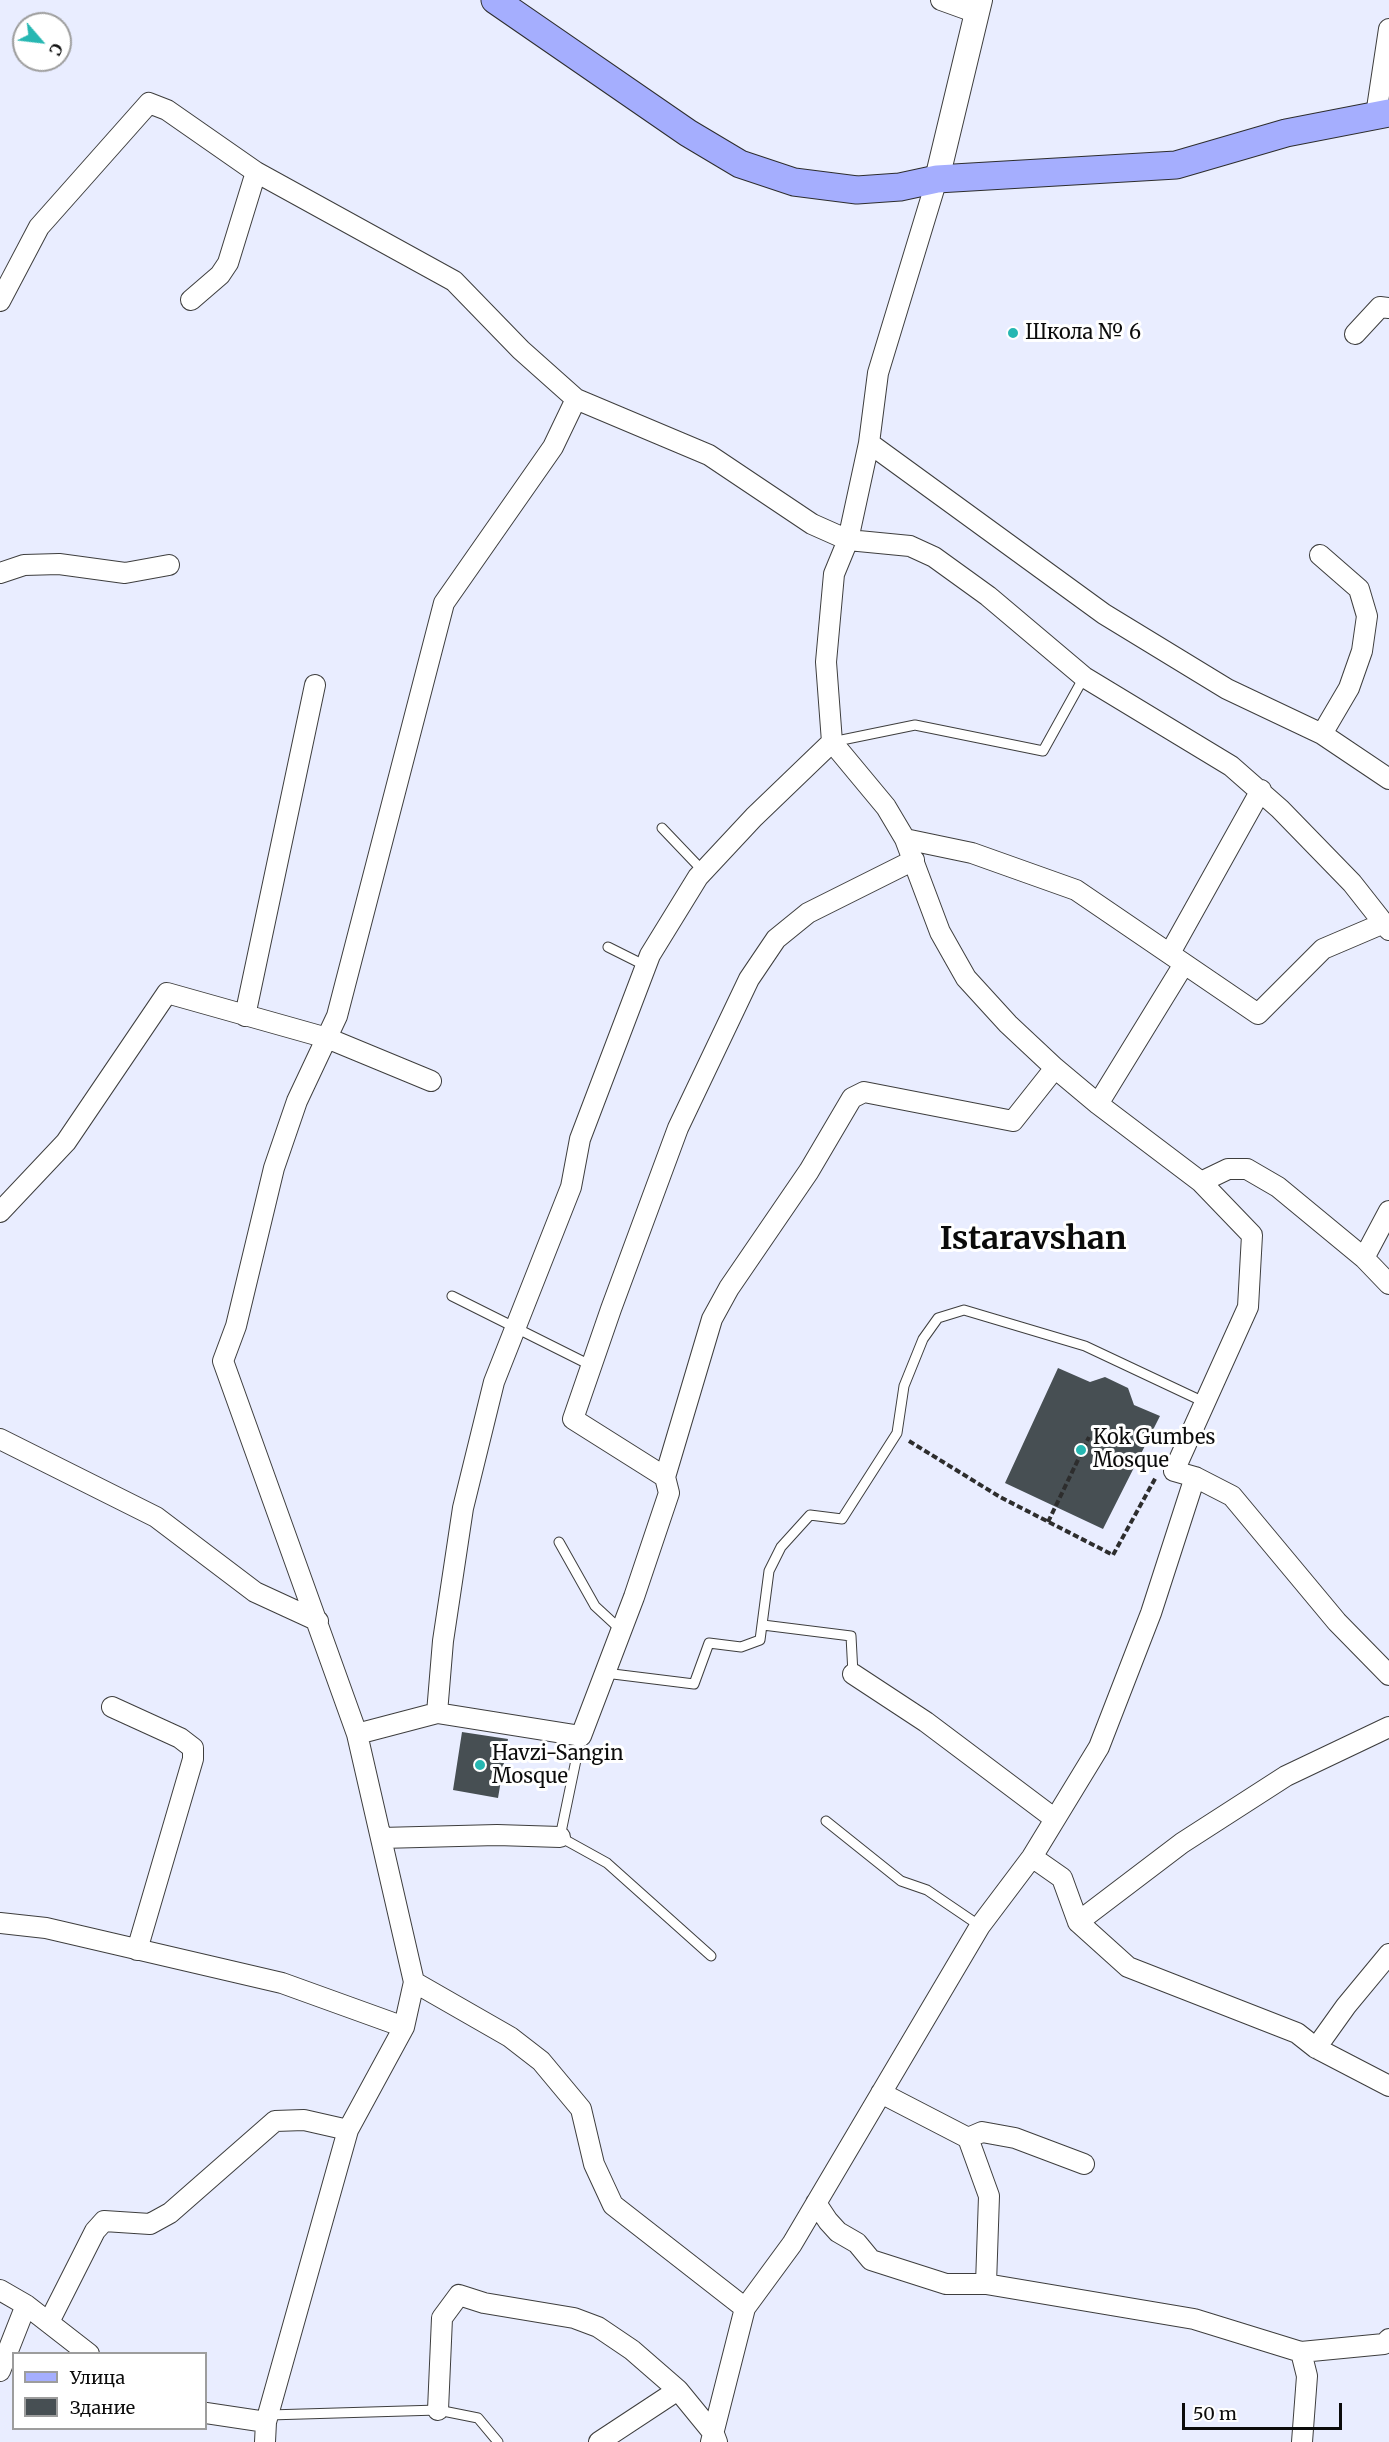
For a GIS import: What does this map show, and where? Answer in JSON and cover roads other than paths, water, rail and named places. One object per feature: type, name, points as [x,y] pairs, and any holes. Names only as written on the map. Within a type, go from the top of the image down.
[{"type":"main road","points":[[495,0],[688,133],[740,164],[794,182],[857,190],[900,187],[937,179],[1176,165],[1286,133],[1382,114]]},
{"type":"street","points":[[940,0],[979,6],[937,179],[878,373],[869,443],[848,540],[834,574],[826,662],[832,742],[886,807],[905,839],[940,932],[966,978],[1008,1024],[1055,1068],[1098,1104],[1201,1182],[1252,1234],[1248,1306],[1174,1471],[1195,1477],[1232,1496],[1337,1622],[1389,1675]]},
{"type":"street","points":[[1382,114],[1389,29]]},
{"type":"street","points":[[0,302],[39,227],[149,103],[167,110],[256,172],[454,281],[521,350],[576,399],[708,455],[812,524],[848,540],[910,546],[934,557],[988,596],[1084,678],[1231,766],[1261,790],[1352,883],[1386,926],[1323,949],[1258,1014],[1076,890],[972,853],[905,839]]},
{"type":"street","points":[[191,300],[220,275],[228,263],[256,172]]},
{"type":"street","points":[[1355,334],[1380,307],[1389,308]]},
{"type":"street","points":[[207,2413],[267,2426],[348,2130],[404,2027],[414,1982],[357,1734],[223,1361],[236,1326],[274,1168],[297,1101],[337,1016],[444,603],[554,447],[576,399]]},
{"type":"street","points":[[869,443],[1104,614],[1227,689],[1322,734],[1389,779]]},
{"type":"street","points":[[1320,555],[1359,589],[1367,616],[1362,651],[1349,688],[1322,734]]},
{"type":"street","points":[[0,573],[24,565],[58,564],[125,573],[169,565]]},
{"type":"street","points":[[244,1016],[315,685]]},
{"type":"street","points":[[437,1713],[443,1641],[463,1508],[494,1382],[571,1187],[580,1139],[650,955],[703,871],[754,817],[832,742]]},
{"type":"street","points":[[1098,1104],[1177,959],[1261,790]]},
{"type":"street","points":[[665,1478],[573,1419],[678,1128],[749,979],[776,939],[808,913],[914,860]]},
{"type":"street","points":[[0,1212],[66,1142],[167,993],[327,1038],[431,1080]]},
{"type":"street","points":[[357,1734],[437,1713],[581,1736],[669,1493],[665,1478],[712,1319],[729,1288],[809,1171],[852,1098],[864,1092],[1013,1121],[1055,1068]]},
{"type":"street","points":[[1201,1182],[1228,1169],[1247,1169],[1278,1187],[1364,1258],[1389,1284]]},
{"type":"street","points":[[1364,1258],[1389,1211]]},
{"type":"street","points":[[0,1439],[156,1517],[255,1592],[318,1621]]},
{"type":"street","points":[[714,2439],[745,2308],[792,2244],[980,1926],[1032,1857],[1099,1747],[1151,1613],[1195,1477]]},
{"type":"street","points":[[853,1674],[926,1722],[1055,1819]]},
{"type":"street","points":[[112,1707],[180,1738],[193,1748],[193,1759],[137,1950]]},
{"type":"street","points":[[1078,1922],[1182,1844],[1286,1776],[1389,1727]]},
{"type":"street","points":[[381,1838],[497,1835],[560,1837]]},
{"type":"street","points":[[1032,1857],[1062,1878],[1078,1922],[1128,1968],[1297,2033],[1316,2049],[1389,2086]]},
{"type":"street","points":[[0,1923],[46,1928],[282,1983],[404,2027]]},
{"type":"street","points":[[1316,2049],[1346,2006],[1389,1954]]},
{"type":"street","points":[[414,1982],[510,2037],[541,2061],[581,2109],[594,2164],[614,2205],[745,2308]]},
{"type":"street","points":[[880,2093],[968,2138],[989,2196],[986,2284]]},
{"type":"street","points":[[49,2322],[95,2231],[104,2221],[150,2224],[170,2213],[275,2121],[304,2120],[348,2130]]},
{"type":"street","points":[[968,2138],[982,2132],[1007,2136],[1084,2164]]},
{"type":"street","points":[[816,2203],[838,2232],[857,2243],[871,2259],[946,2284],[986,2284],[1194,2319],[1301,2352],[1384,2344],[1389,2339]]},
{"type":"street","points":[[0,2290],[26,2305],[86,2352]]},
{"type":"street","points":[[438,2410],[442,2318],[459,2295],[484,2303],[574,2318],[598,2327],[632,2350],[678,2390],[714,2439]]},
{"type":"street","points":[[0,2371],[26,2305]]},
{"type":"street","points":[[1301,2352],[1307,2376],[1302,2442]]},
{"type":"street","points":[[599,2442],[678,2390]]},
{"type":"lane","points":[[832,742],[915,725],[1043,751],[1084,678]]},
{"type":"lane","points":[[662,828],[703,871]]},
{"type":"lane","points":[[608,947],[646,966]]},
{"type":"lane","points":[[452,1296],[515,1330],[592,1366]]},
{"type":"lane","points":[[605,1673],[694,1684],[710,1643],[741,1647],[760,1640],[769,1571],[780,1547],[810,1515],[842,1520],[897,1433],[904,1386],[923,1339],[938,1318],[964,1311],[1085,1346],[1204,1402]]},
{"type":"lane","points":[[560,1542],[596,1606],[621,1630]]},
{"type":"lane","points":[[763,1625],[851,1636],[853,1674]]},
{"type":"lane","points":[[581,1736],[560,1837],[607,1863],[711,1956]]},
{"type":"lane","points":[[826,1821],[901,1881],[927,1890],[980,1926]]},
{"type":"lane","points":[[267,2426],[438,2410],[478,2418],[498,2442]]},
{"type":"place","name":"Школа № 6","points":[[1013,333]]},
{"type":"place","name":"Kok Gumbes Mosque","points":[[1081,1450]]},
{"type":"place","name":"Havzi-Sangin Mosque","points":[[480,1765]]},
{"type":"district","name":"Istaravshan","points":[[1033,1240]]}]
